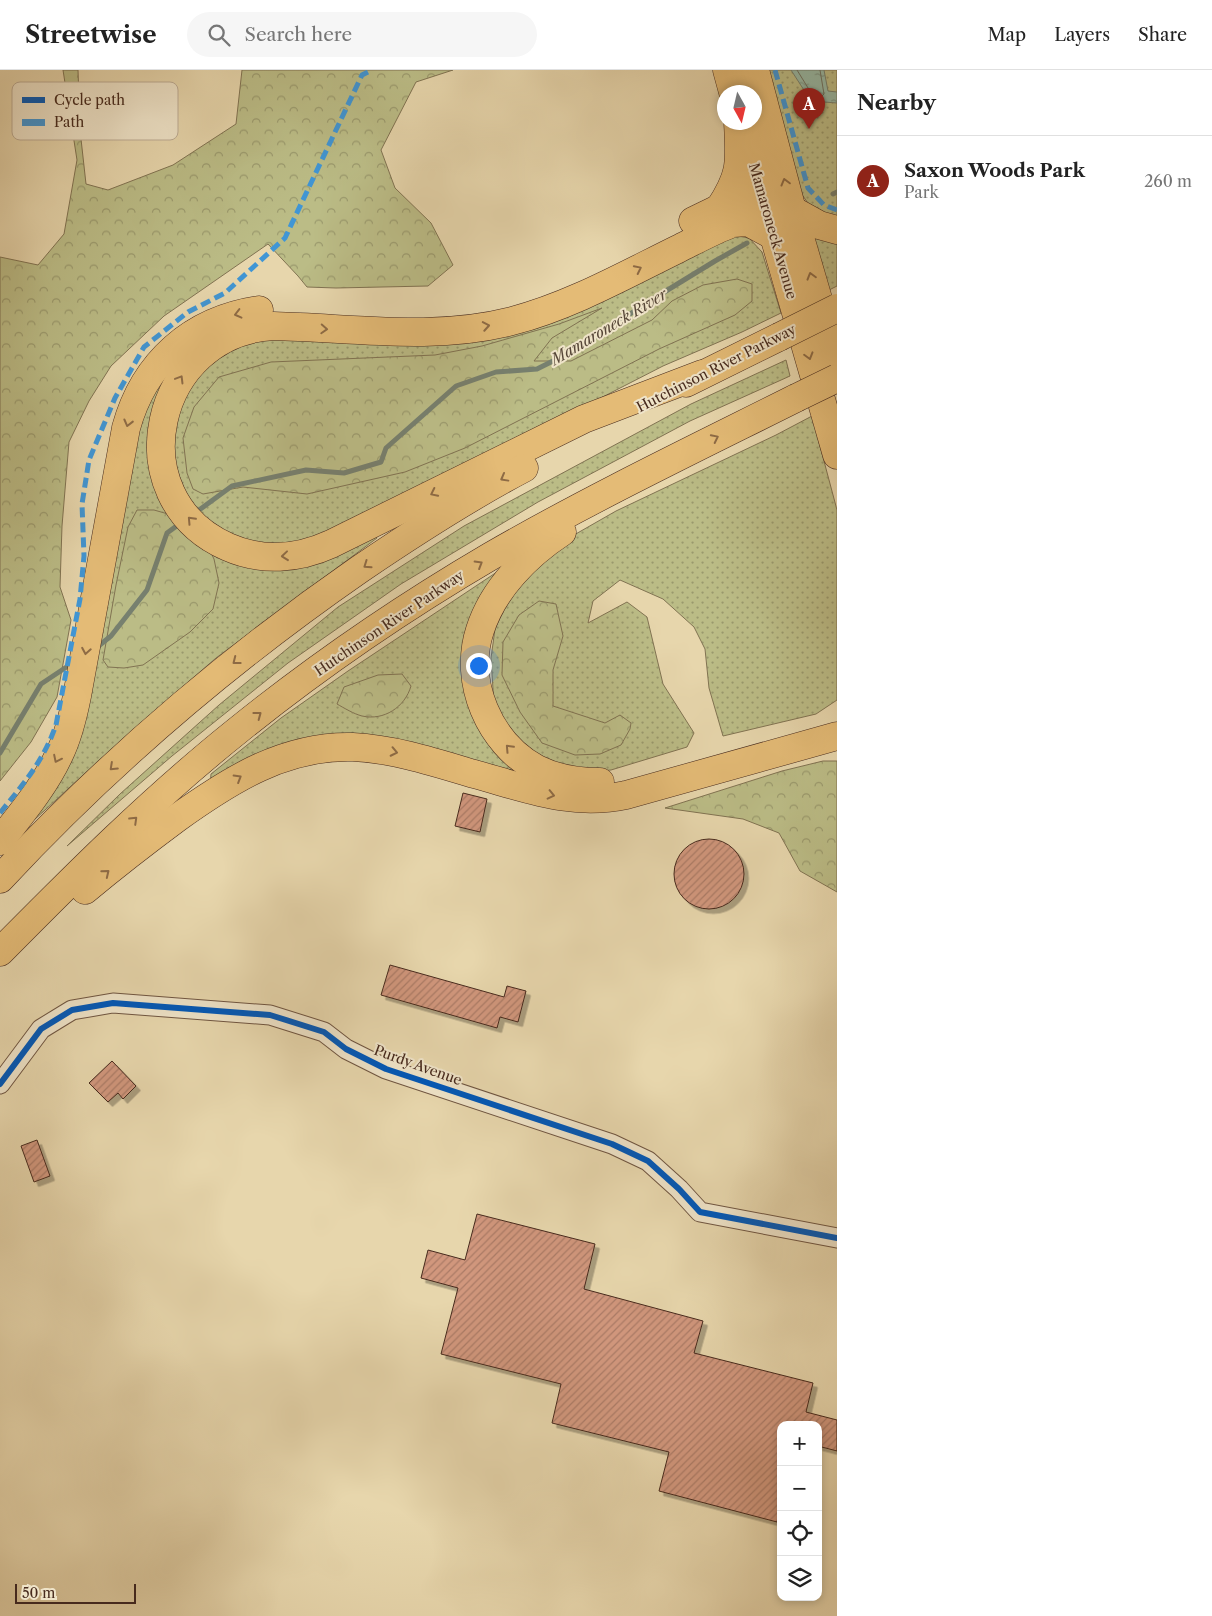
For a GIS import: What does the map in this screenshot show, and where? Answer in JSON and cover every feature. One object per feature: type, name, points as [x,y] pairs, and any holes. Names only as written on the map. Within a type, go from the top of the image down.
[{"type":"main road","points":[[727,70],[731,85]]},
{"type":"main road","name":"Mamaroneck Avenue","points":[[755,70],[792,210],[837,364]]},
{"type":"main road","points":[[719,208],[729,193],[738,173],[740,130]]},
{"type":"main road","name":"Mamaroneck Avenue","points":[[743,130],[766,204],[837,455]]},
{"type":"main road","points":[[0,841],[38,792],[54,766],[64,744],[77,696],[130,415],[142,389],[156,368],[174,348],[195,332],[232,316],[272,309],[419,315],[456,313],[496,306],[534,296],[559,286],[719,208],[739,201],[747,200],[792,210],[819,224],[837,230]]},
{"type":"main road","points":[[702,374],[584,420],[317,550],[294,556],[260,557],[246,554],[217,542],[190,521],[171,492],[164,471],[161,452],[162,429],[168,403],[192,362],[211,347],[232,336],[253,329],[274,326],[417,333],[456,331],[493,325],[530,316],[587,294],[733,223],[748,222],[774,236]]},
{"type":"main road","name":"Hutchinson River Parkway","points":[[0,879],[96,783],[157,727],[215,678],[319,598],[392,548],[494,484],[702,374],[837,308]]},
{"type":"main road","name":"Hutchinson River Parkway","points":[[0,952],[150,804],[237,731],[298,684],[389,621],[484,561],[671,460],[837,378]]},
{"type":"main road","points":[[671,460],[554,537],[522,565],[500,591],[485,617],[480,631],[475,658],[476,684],[491,725],[515,754],[538,769],[572,780],[603,782],[813,725],[837,715]]},
{"type":"main road","points":[[0,958],[129,854],[187,811],[244,774],[274,760],[336,747],[386,750],[558,797],[599,800],[626,795],[837,736]]},
{"type":"street","name":"Purdy Avenue","points":[[0,1084],[41,1029],[72,1010],[113,1004],[270,1014],[324,1032],[346,1049],[386,1069],[612,1144],[648,1161],[679,1189],[700,1212],[837,1238]]},
{"type":"green space","points":[[63,70],[78,70],[78,82],[65,82]]},
{"type":"green space","points":[[242,70],[453,70],[416,82],[381,150],[395,188],[431,223],[453,265],[428,286],[307,287],[268,244],[164,316],[111,366],[89,401],[69,442],[62,526],[60,587],[71,620],[57,697],[31,742],[0,781],[0,257],[38,265],[64,234],[77,160],[74,140],[81,140],[86,184],[108,190],[173,165],[236,124]]},
{"type":"green space","points":[[766,70],[837,70],[837,220],[815,213],[798,189]]},
{"type":"green space","points":[[812,234],[837,236],[837,286],[825,292]]},
{"type":"green space","points":[[732,235],[749,238],[762,252],[781,313],[663,366],[355,524],[300,546],[247,545],[222,533],[190,505],[172,456],[176,411],[196,373],[226,349],[262,337],[406,345],[496,338],[554,322]]},
{"type":"green space","points":[[737,279],[752,284],[752,301],[735,315],[659,349],[465,448],[405,472],[307,494],[243,487],[203,494],[193,489],[187,473],[183,438],[194,407],[219,377],[271,362],[435,355],[482,346],[559,324],[602,308],[552,338],[534,361],[571,361],[652,320],[672,301],[703,285]]},
{"type":"green space","points":[[189,345],[159,485],[258,567],[374,533],[377,538],[216,658],[128,734],[33,821],[29,818],[59,780],[145,401]]},
{"type":"green space","points":[[786,360],[790,376],[690,421],[538,502],[401,584],[288,663],[172,756],[67,846],[120,794],[219,705],[338,607],[464,526],[691,404]]},
{"type":"green space","points":[[812,416],[837,510],[837,700],[816,714],[723,736],[709,688],[705,649],[694,627],[663,599],[620,580],[593,601],[588,623],[627,602],[647,617],[663,684],[694,733],[687,747],[611,770],[579,773],[542,762],[508,732],[494,705],[491,658],[495,629],[513,591],[560,543],[616,511]]},
{"type":"green space","points":[[137,510],[154,510],[175,516],[208,547],[214,559],[219,583],[213,609],[190,632],[143,665],[124,668],[108,667],[103,660],[116,585],[128,527]]},
{"type":"green space","points":[[500,570],[467,645],[527,774],[523,781],[402,745],[210,786],[211,774],[281,718]]},
{"type":"green space","points":[[539,601],[556,604],[563,636],[553,670],[553,706],[605,723],[620,715],[631,723],[630,729],[621,745],[600,754],[575,755],[542,743],[520,712],[502,675],[503,642],[519,615]]},
{"type":"green space","points":[[402,674],[411,686],[408,694],[399,706],[386,714],[370,717],[362,716],[337,704],[344,687],[378,675]]},
{"type":"green space","points":[[823,761],[837,761],[837,892],[800,871],[779,833],[743,819],[665,808],[782,771]]},
{"type":"water","points":[[791,70],[824,70],[828,91],[837,92],[837,103],[811,101]]},
{"type":"building","points":[[463,793],[487,799],[480,832],[455,826]]},
{"type":"building","points":[[709,839],[722,842],[734,849],[741,861],[744,874],[741,887],[734,899],[722,906],[709,909],[696,906],[684,899],[677,887],[674,874],[677,861],[684,849],[696,842]]},
{"type":"building","points":[[390,965],[504,997],[507,986],[526,991],[518,1022],[500,1017],[497,1028],[381,995]]},
{"type":"building","points":[[112,1061],[136,1086],[123,1099],[118,1093],[108,1102],[89,1083]]},
{"type":"building","points":[[37,1140],[50,1176],[34,1182],[21,1146]]},
{"type":"building","points":[[477,1214],[595,1244],[584,1289],[703,1321],[694,1353],[813,1383],[806,1412],[837,1420],[837,1451],[822,1447],[822,1421],[777,1421],[777,1522],[659,1491],[669,1452],[552,1423],[561,1384],[441,1354],[458,1288],[421,1278],[428,1250],[465,1260]]},
{"type":"waterway","name":"Mamaroneck River","points":[[833,194],[837,192]]},
{"type":"waterway","name":"Mamaroneck River","points":[[195,513],[232,486],[306,470],[344,473],[381,462],[386,448],[456,386],[496,372],[537,369],[579,348],[648,302],[747,243]]},
{"type":"waterway","name":"Mamaroneck River","points":[[96,648],[111,636],[147,590],[167,533],[182,522]]},
{"type":"waterway","name":"Mamaroneck River","points":[[0,753],[41,684],[74,662]]},
{"type":"marked path","points":[[0,813],[39,761],[56,725],[80,599],[84,556],[82,504],[89,460],[115,398],[144,347],[188,312],[225,293],[285,238],[362,75],[372,70]]},
{"type":"marked path","points":[[775,70],[808,188],[824,205],[837,210]]},
{"type":"cycle path","points":[[0,1084],[41,1029],[72,1010],[113,1003],[270,1015],[324,1032],[346,1049],[386,1069],[612,1144],[648,1161],[679,1189],[700,1212],[837,1238]]},
{"type":"place","name":"Saxon Woods Park","points":[[809,129]]}]
